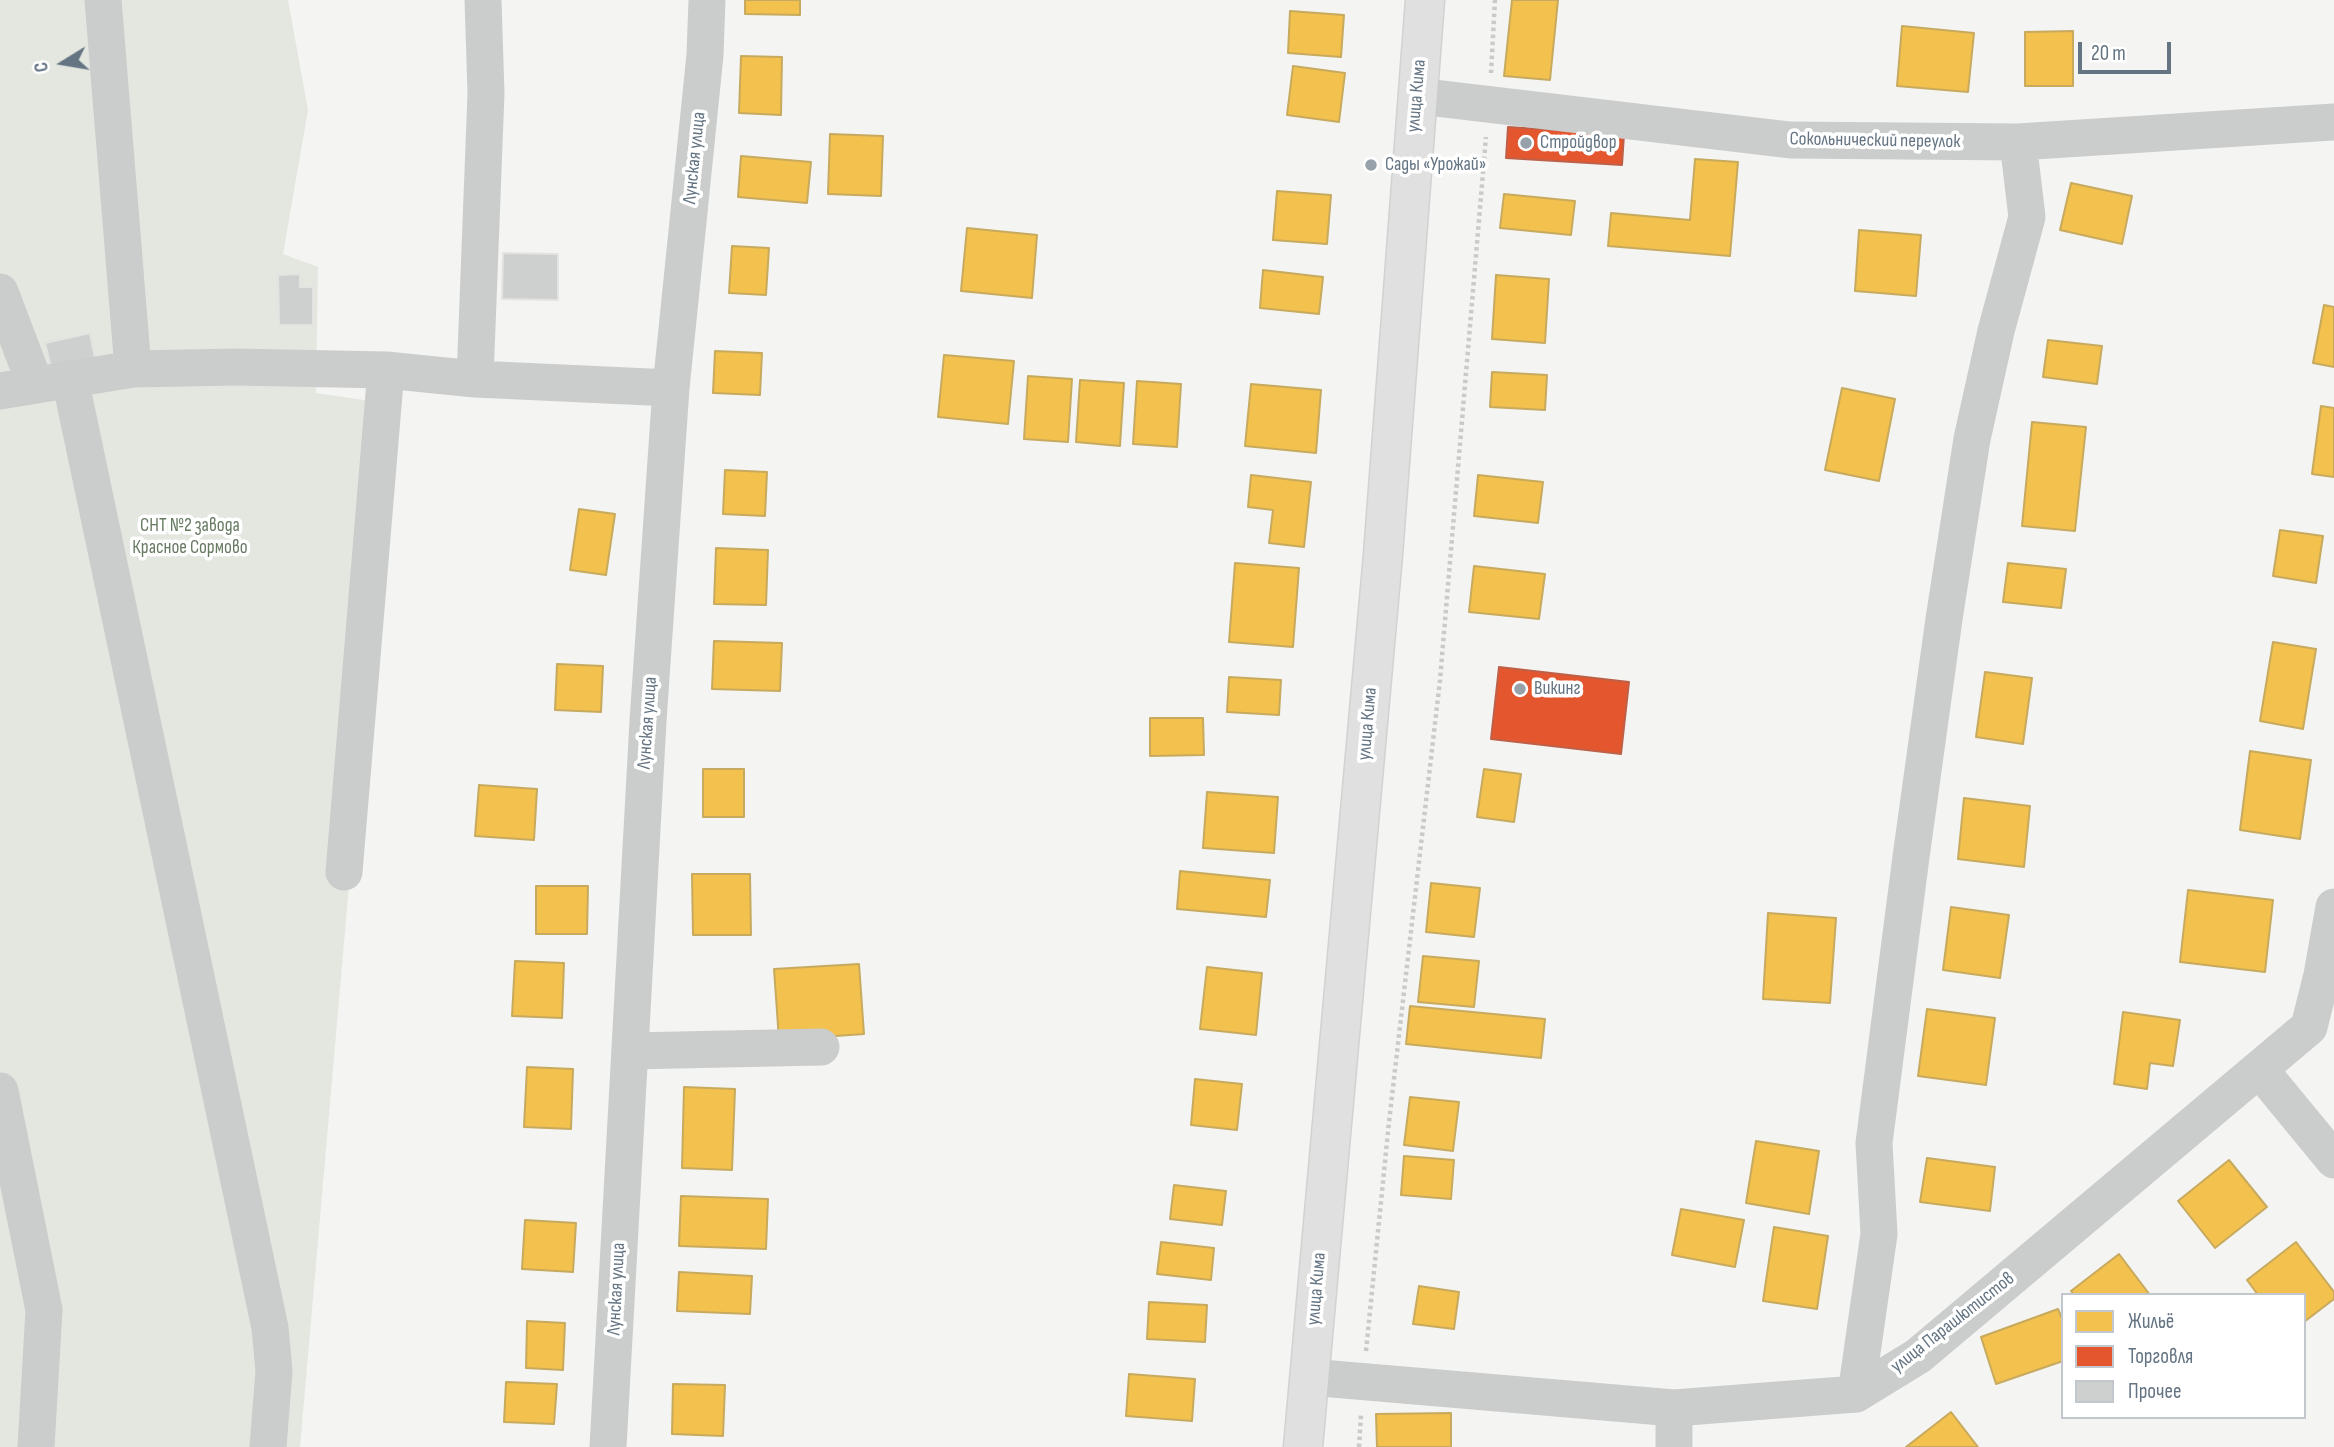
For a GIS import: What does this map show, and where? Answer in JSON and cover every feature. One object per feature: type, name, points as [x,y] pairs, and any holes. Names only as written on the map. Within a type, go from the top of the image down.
[{"type":"main road","name":"улица Кима","points":[[1303,1447],[1383,555],[1425,0]]},
{"type":"street","points":[[103,0],[133,369]]},
{"type":"street","points":[[475,379],[486,93],[483,0]]},
{"type":"street","name":"Лунская улица","points":[[608,1447],[647,735],[671,388],[705,55],[707,0]]},
{"type":"street","name":"Сокольнический переулок","points":[[1418,96],[1790,140],[2018,142],[2334,122]]},
{"type":"street","points":[[1856,1394],[1880,1234],[1874,1143],[1942,633],[1972,439],[1996,331],[2027,217],[2018,142]]},
{"type":"street","points":[[0,292],[53,382],[270,1328],[275,1371],[268,1447]]},
{"type":"street","points":[[0,391],[133,369],[236,367],[386,370],[475,379],[671,388]]},
{"type":"street","points":[[344,872],[386,370]]},
{"type":"street","name":"улица Парашютистов","points":[[1309,1377],[1674,1408],[1856,1394],[1918,1356],[2309,1027],[2322,975],[2334,907]]},
{"type":"street","points":[[630,1051],[821,1047]]},
{"type":"street","points":[[2260,1069],[2334,1160]]},
{"type":"street","points":[[0,1091],[44,1310],[36,1447]]},
{"type":"street","points":[[1674,1408],[1674,1447]]},
{"type":"path","points":[[1359,1447],[1389,1122],[1440,680],[1489,104],[1495,0]]},
{"type":"green space","name":"СНТ №2 завода Красное Сормово","points":[[0,0],[288,0],[308,110],[283,254],[318,267],[316,393],[391,404],[300,1447],[0,1447]]},
{"type":"building: Жильё","points":[[745,0],[800,0],[800,15],[745,14]]},
{"type":"building: Жильё","points":[[1512,0],[1558,0],[1550,80],[1504,76]]},
{"type":"building: Жильё","points":[[1290,11],[1344,15],[1341,57],[1288,53]]},
{"type":"building: Жильё","points":[[1902,26],[1974,33],[1968,92],[1897,86]]},
{"type":"building: Жильё","points":[[2073,31],[2073,86],[2025,86],[2025,32]]},
{"type":"building: Жильё","points":[[741,56],[782,57],[781,115],[739,113]]},
{"type":"building: Жильё","points":[[1293,66],[1345,73],[1339,122],[1287,115]]},
{"type":"building: Жильё","points":[[830,134],[883,136],[881,196],[828,194]]},
{"type":"building: Жильё","points":[[741,156],[811,162],[807,203],[738,197]]},
{"type":"building: Жильё","points":[[1695,159],[1738,162],[1730,256],[1608,246],[1611,213],[1690,220]]},
{"type":"building: Жильё","points":[[2071,183],[2132,196],[2122,244],[2060,230]]},
{"type":"building: Жильё","points":[[1277,191],[1331,195],[1327,244],[1273,240]]},
{"type":"building: Жильё","points":[[1504,194],[1575,201],[1571,235],[1500,228]]},
{"type":"building: Жильё","points":[[967,228],[1037,235],[1032,298],[961,291]]},
{"type":"building: Жильё","points":[[1859,230],[1921,235],[1916,296],[1855,291]]},
{"type":"building: Жильё","points":[[732,246],[769,248],[766,295],[729,293]]},
{"type":"building: Жильё","points":[[1263,270],[1323,277],[1319,314],[1260,308]]},
{"type":"building: Жильё","points":[[1496,275],[1549,279],[1545,343],[1492,339]]},
{"type":"building: Жильё","points":[[2324,305],[2334,307],[2334,367],[2313,363]]},
{"type":"building: Жильё","points":[[2048,340],[2102,346],[2097,384],[2043,377]]},
{"type":"building: Жильё","points":[[715,351],[762,353],[760,395],[713,393]]},
{"type":"building: Жильё","points":[[944,355],[1014,361],[1008,424],[938,417]]},
{"type":"building: Жильё","points":[[1492,372],[1547,375],[1545,410],[1490,407]]},
{"type":"building: Жильё","points":[[1028,376],[1072,379],[1068,442],[1024,439]]},
{"type":"building: Жильё","points":[[1080,380],[1124,383],[1120,446],[1076,442]]},
{"type":"building: Жильё","points":[[1137,381],[1181,384],[1177,447],[1133,444]]},
{"type":"building: Жильё","points":[[1251,384],[1321,390],[1316,453],[1245,446]]},
{"type":"building: Жильё","points":[[1842,388],[1895,399],[1879,481],[1825,470]]},
{"type":"building: Жильё","points":[[2321,406],[2334,408],[2334,477],[2312,474]]},
{"type":"building: Жильё","points":[[2032,422],[2086,427],[2075,531],[2022,526]]},
{"type":"building: Жильё","points":[[725,470],[767,472],[765,516],[723,514]]},
{"type":"building: Жильё","points":[[1251,475],[1311,482],[1304,547],[1269,543],[1273,510],[1248,507]]},
{"type":"building: Жильё","points":[[1478,475],[1543,482],[1538,523],[1474,516]]},
{"type":"building: Жильё","points":[[579,509],[615,514],[606,575],[570,570]]},
{"type":"building: Жильё","points":[[2280,530],[2323,536],[2316,583],[2273,576]]},
{"type":"building: Жильё","points":[[716,548],[768,550],[766,605],[714,604]]},
{"type":"building: Жильё","points":[[1235,563],[1299,568],[1293,647],[1229,642]]},
{"type":"building: Жильё","points":[[2008,563],[2066,569],[2061,608],[2003,602]]},
{"type":"building: Жильё","points":[[1474,566],[1545,574],[1539,619],[1469,612]]},
{"type":"building: Жильё","points":[[714,641],[782,643],[780,691],[712,689]]},
{"type":"building: Жильё","points":[[2273,642],[2316,649],[2303,729],[2260,721]]},
{"type":"building: Жильё","points":[[557,664],[603,666],[601,712],[555,710]]},
{"type":"building: Жильё","points":[[1985,672],[2032,678],[2023,744],[1976,737]]},
{"type":"building: Жильё","points":[[1229,677],[1281,680],[1279,715],[1227,712]]},
{"type":"building: Жильё","points":[[1150,718],[1203,718],[1204,755],[1150,756]]},
{"type":"building: Жильё","points":[[2250,751],[2311,760],[2300,839],[2240,830]]},
{"type":"building: Жильё","points":[[703,769],[744,769],[744,817],[703,817]]},
{"type":"building: Жильё","points":[[1484,769],[1521,774],[1514,822],[1477,817]]},
{"type":"building: Жильё","points":[[479,785],[537,789],[534,840],[475,836]]},
{"type":"building: Жильё","points":[[1207,792],[1278,797],[1274,853],[1203,848]]},
{"type":"building: Жильё","points":[[1964,798],[2030,806],[2024,867],[1958,859]]},
{"type":"building: Жильё","points":[[1180,871],[1270,880],[1266,917],[1177,909]]},
{"type":"building: Жильё","points":[[692,874],[750,874],[751,935],[693,935]]},
{"type":"building: Жильё","points":[[1431,883],[1480,888],[1474,937],[1426,932]]},
{"type":"building: Жильё","points":[[536,886],[588,886],[587,934],[536,934]]},
{"type":"building: Жильё","points":[[2188,890],[2273,900],[2265,972],[2180,962]]},
{"type":"building: Жильё","points":[[1951,907],[2009,915],[2000,978],[1943,970]]},
{"type":"building: Жильё","points":[[1768,913],[1836,918],[1830,1003],[1763,999]]},
{"type":"building: Жильё","points":[[1423,956],[1479,961],[1474,1007],[1418,1002]]},
{"type":"building: Жильё","points":[[515,961],[564,963],[562,1018],[512,1016]]},
{"type":"building: Жильё","points":[[859,964],[864,1034],[779,1040],[774,969]]},
{"type":"building: Жильё","points":[[1207,967],[1262,973],[1256,1035],[1200,1029]]},
{"type":"building: Жильё","points":[[1410,1006],[1545,1019],[1541,1058],[1406,1044]]},
{"type":"building: Жильё","points":[[1927,1009],[1995,1018],[1986,1085],[1918,1076]]},
{"type":"building: Жильё","points":[[2123,1012],[2180,1020],[2173,1066],[2150,1063],[2147,1089],[2114,1084]]},
{"type":"building: Жильё","points":[[527,1067],[573,1069],[571,1129],[524,1127]]},
{"type":"building: Жильё","points":[[1195,1079],[1242,1084],[1237,1130],[1191,1125]]},
{"type":"building: Жильё","points":[[684,1087],[735,1089],[732,1170],[682,1168]]},
{"type":"building: Жильё","points":[[1410,1097],[1459,1102],[1453,1151],[1404,1145]]},
{"type":"building: Жильё","points":[[1756,1141],[1819,1151],[1809,1214],[1746,1203]]},
{"type":"building: Жильё","points":[[1404,1156],[1454,1160],[1451,1199],[1401,1195]]},
{"type":"building: Жильё","points":[[1927,1158],[1995,1167],[1990,1211],[1920,1202]]},
{"type":"building: Жильё","points":[[2229,1160],[2267,1207],[2215,1248],[2178,1201]]},
{"type":"building: Жильё","points":[[1174,1185],[1226,1191],[1222,1225],[1170,1219]]},
{"type":"building: Жильё","points":[[681,1196],[768,1199],[766,1249],[679,1246]]},
{"type":"building: Жильё","points":[[1681,1209],[1744,1220],[1735,1267],[1672,1255]]},
{"type":"building: Жильё","points":[[525,1220],[576,1223],[573,1272],[522,1269]]},
{"type":"building: Жильё","points":[[1774,1227],[1828,1236],[1817,1309],[1763,1301]]},
{"type":"building: Жильё","points":[[1161,1242],[1214,1248],[1211,1280],[1157,1274]]},
{"type":"building: Жильё","points":[[2296,1242],[2334,1292],[2334,1299],[2306,1320],[2306,1293],[2257,1293],[2247,1280]]},
{"type":"building: Жильё","points":[[2119,1254],[2148,1293],[2072,1293],[2071,1291]]},
{"type":"building: Жильё","points":[[679,1272],[752,1276],[750,1314],[677,1311]]},
{"type":"building: Жильё","points":[[1419,1286],[1459,1292],[1454,1329],[1413,1324]]},
{"type":"building: Жильё","points":[[1149,1302],[1207,1305],[1205,1342],[1147,1339]]},
{"type":"building: Жильё","points":[[2058,1309],[2061,1316],[2061,1362],[1996,1384],[1981,1337]]},
{"type":"building: Жильё","points":[[527,1321],[565,1323],[563,1370],[526,1368]]},
{"type":"building: Жильё","points":[[1129,1374],[1195,1379],[1192,1421],[1126,1416]]},
{"type":"building: Жильё","points":[[506,1382],[557,1384],[554,1424],[504,1422]]},
{"type":"building: Жильё","points":[[673,1384],[725,1385],[723,1436],[672,1434]]},
{"type":"building: Жильё","points":[[1951,1412],[1978,1447],[1906,1447]]},
{"type":"building: Жильё","points":[[1451,1413],[1451,1447],[1377,1447],[1376,1414]]},
{"type":"building: Торговля","points":[[1508,127],[1624,134],[1622,165],[1506,158]]},
{"type":"building: Торговля","points":[[1499,667],[1629,682],[1621,754],[1491,739]]},
{"type":"building: Прочее","points":[[503,253],[558,254],[558,300],[502,299]]},
{"type":"building: Прочее","points":[[300,274],[300,287],[313,287],[313,325],[279,325],[278,275]]},
{"type":"building: Прочее","points":[[90,333],[95,358],[51,368],[45,343]]},
{"type":"place","name":"Стройдвор","points":[[1526,143]]},
{"type":"place","name":"Сады «Урожай»","points":[[1371,165]]},
{"type":"place","name":"Викинг","points":[[1520,689]]}]
